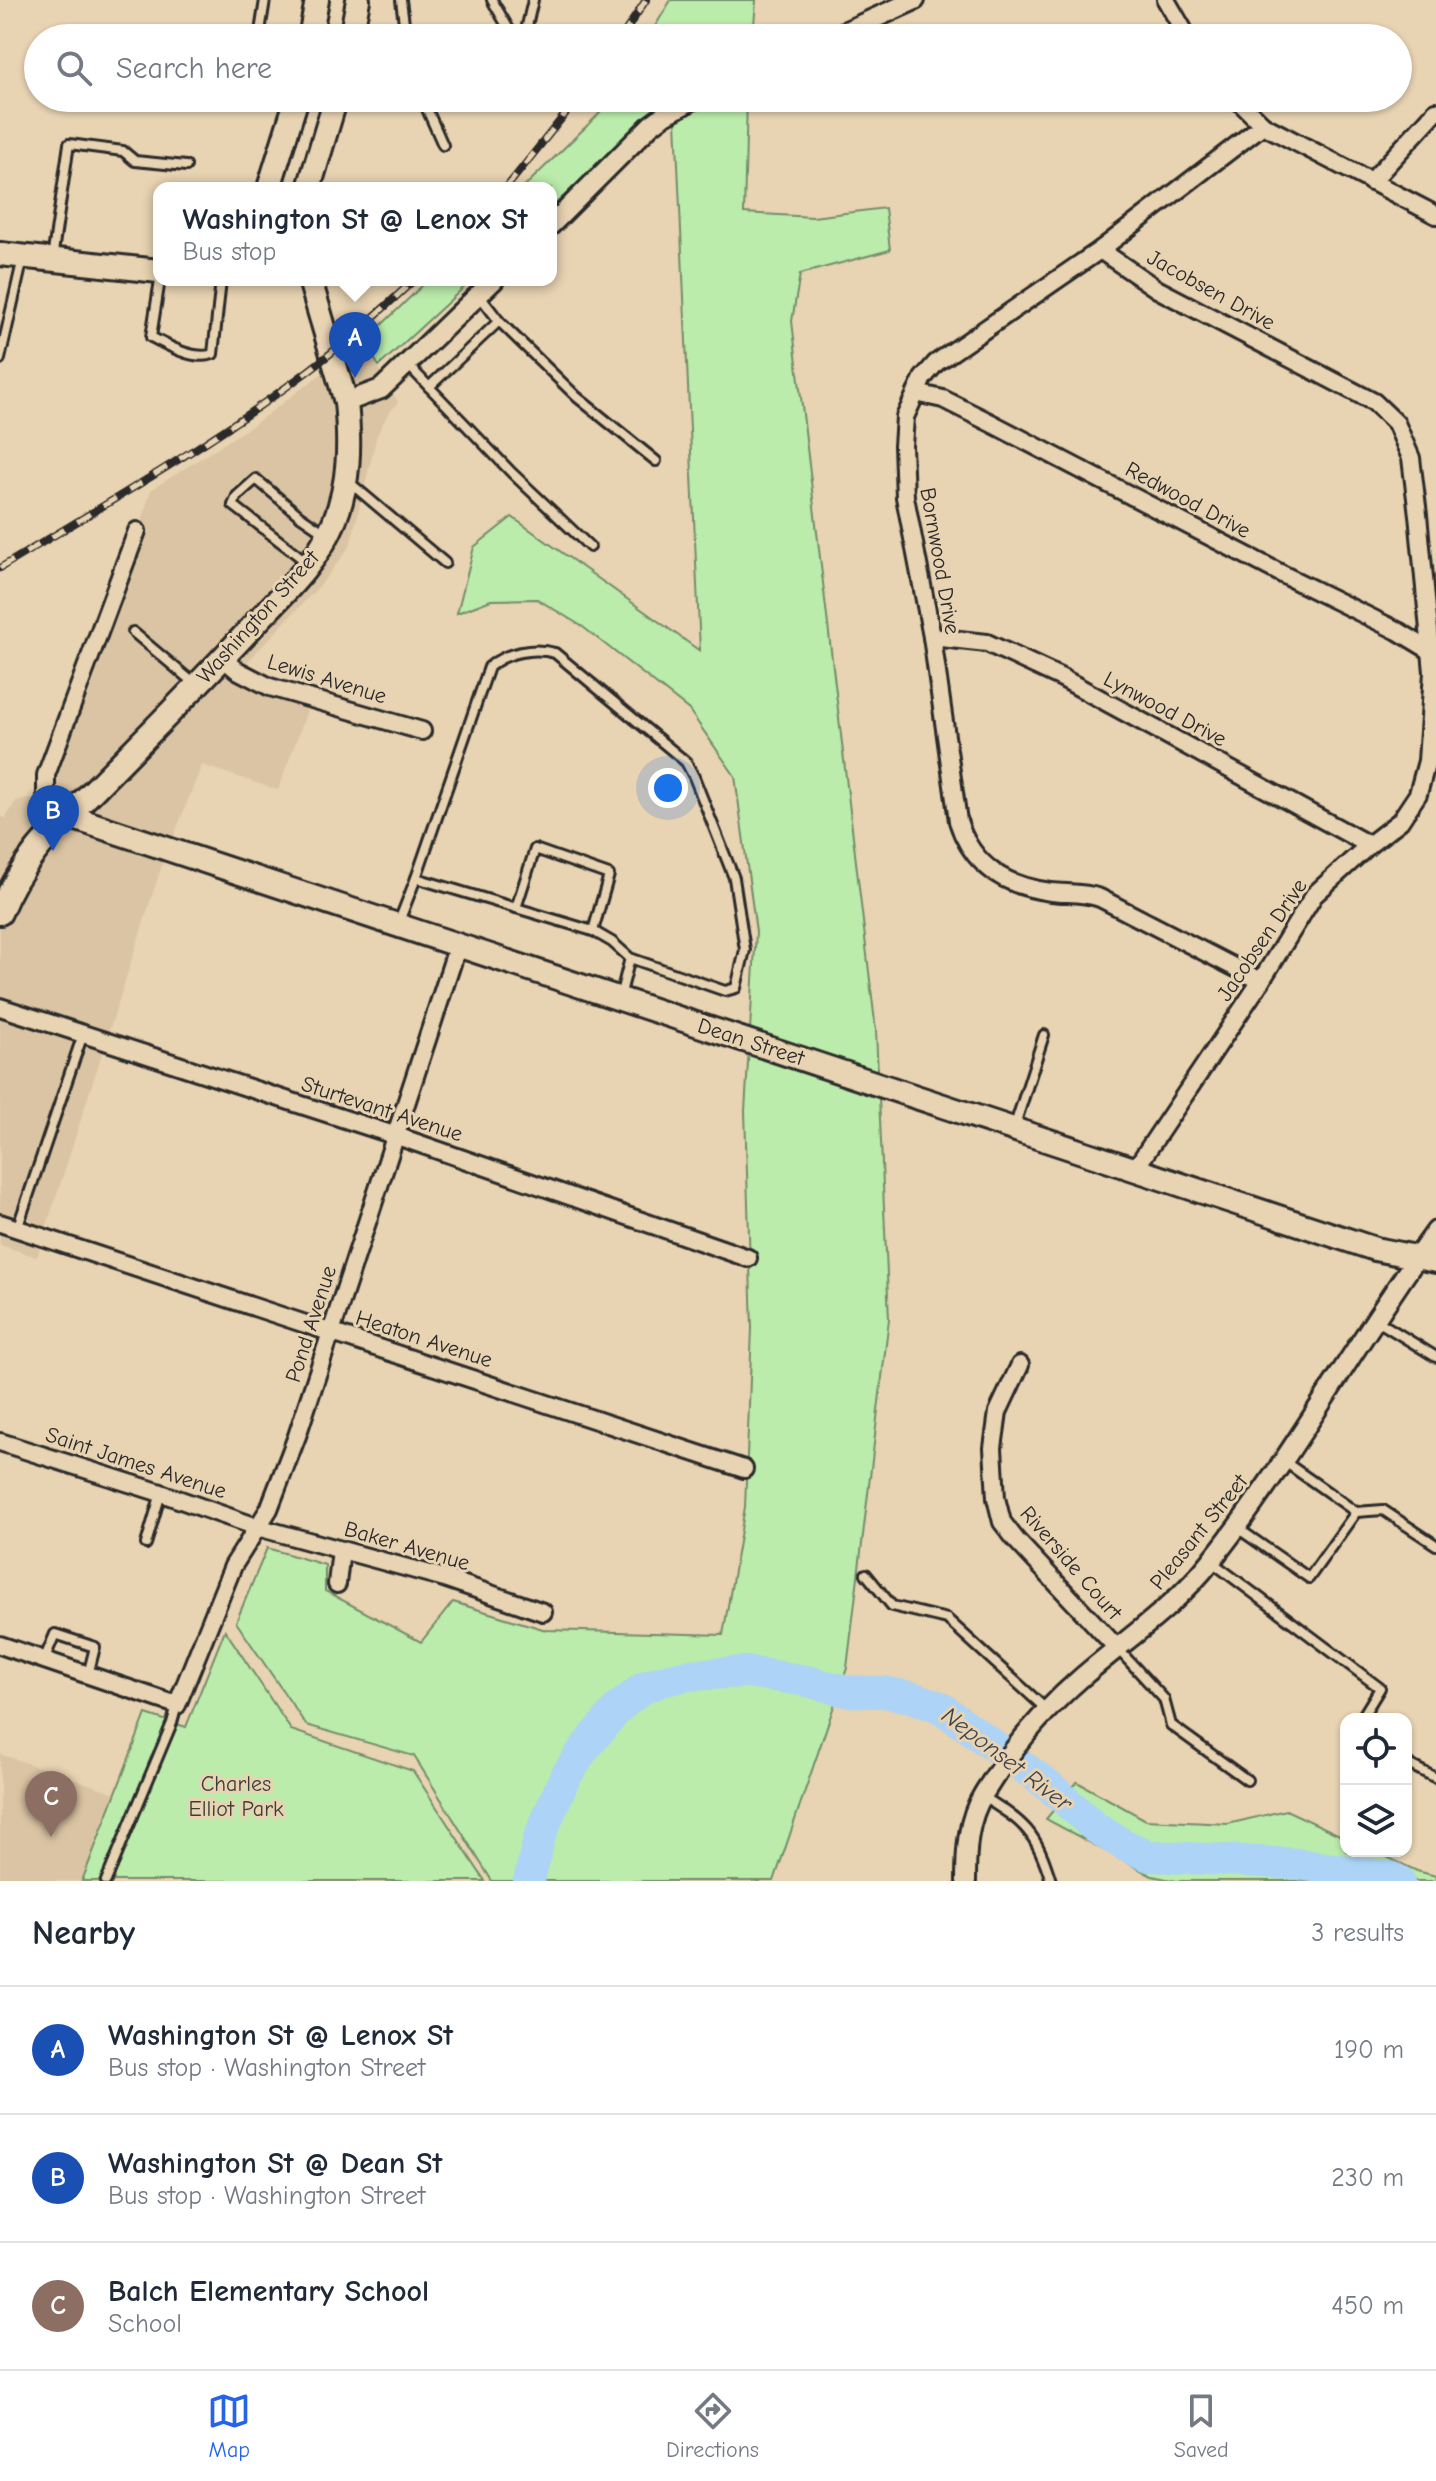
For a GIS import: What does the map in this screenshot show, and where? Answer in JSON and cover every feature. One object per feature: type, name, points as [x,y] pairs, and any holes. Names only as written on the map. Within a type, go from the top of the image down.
[{"type":"main road","points":[[313,24],[317,0]]},
{"type":"main road","points":[[354,24],[358,0]]},
{"type":"main road","points":[[271,182],[293,112]]},
{"type":"main road","points":[[311,182],[332,112]]},
{"type":"main road","points":[[0,254],[153,270]]},
{"type":"main road","name":"Washington Street","points":[[0,913],[24,864],[223,658],[309,563],[328,534],[342,498],[350,456],[346,402],[312,286]]},
{"type":"main road","name":"Dean Street","points":[[68,816],[1375,1249],[1426,1259]]},
{"type":"street","points":[[862,24],[915,0]]},
{"type":"street","points":[[1166,0],[1180,24]]},
{"type":"street","points":[[1371,182],[1436,111]]},
{"type":"street","points":[[557,219],[651,125],[673,112]]},
{"type":"street","points":[[1250,112],[1263,125],[1436,215]]},
{"type":"street","name":"Bornwood Drive","points":[[1261,981],[1100,898],[1084,892],[1053,892],[1022,886],[980,862],[965,842],[958,821],[932,637],[905,497],[903,446],[905,417],[923,378],[936,363],[1100,250],[1263,125]]},
{"type":"street","name":"Jacobsen Drive","points":[[1100,250],[1157,289],[1374,402],[1396,423],[1411,458],[1434,654],[1427,761],[1418,794],[1400,821],[1314,895],[1261,981],[1135,1169]]},
{"type":"street","points":[[346,402],[381,389],[488,286]]},
{"type":"street","name":"Redwood Drive","points":[[916,393],[943,399],[991,423],[1398,631],[1434,654]]},
{"type":"street","points":[[68,816],[46,794],[46,775],[137,531]]},
{"type":"street","name":"Lynwood Drive","points":[[932,637],[987,643],[999,648],[1062,678],[1369,845]]},
{"type":"street","name":"Lewis Avenue","points":[[223,658],[237,670],[270,687],[422,731]]},
{"type":"street","name":"Pond Avenue","points":[[177,1705],[233,1566],[269,1509],[333,1332],[458,945]]},
{"type":"street","name":"Sturtevant Avenue","points":[[0,1007],[397,1136],[748,1258]]},
{"type":"street","name":"Heaton Avenue","points":[[0,1223],[744,1469]]},
{"type":"street","name":"Pleasant Street","points":[[966,1881],[972,1818],[995,1777],[1047,1710],[1117,1648],[1156,1620],[1211,1561],[1285,1462],[1376,1320],[1426,1259],[1436,1231]]},
{"type":"street","name":"Riverside Court","points":[[1020,1365],[998,1412],[993,1448],[996,1498],[1002,1522],[1117,1648]]},
{"type":"street","name":"Saint James Avenue","points":[[0,1442],[257,1527]]},
{"type":"street","name":"Baker Avenue","points":[[257,1527],[441,1577],[543,1612]]},
{"type":"street","points":[[337,1584],[341,1550]]},
{"type":"street","points":[[0,1645],[177,1705]]},
{"type":"lane","points":[[261,24],[265,0]]},
{"type":"lane","points":[[401,0],[404,24]]},
{"type":"lane","points":[[492,0],[506,24]]},
{"type":"lane","points":[[527,24],[533,0]]},
{"type":"lane","points":[[428,112],[443,145]]},
{"type":"lane","points":[[51,259],[69,144],[123,151],[135,161],[186,166]]},
{"type":"lane","points":[[0,359],[23,257]]},
{"type":"lane","points":[[159,286],[151,337],[177,350],[206,357],[213,354],[220,286]]},
{"type":"lane","points":[[479,295],[499,321],[577,397],[656,461]]},
{"type":"lane","points":[[429,387],[499,321]]},
{"type":"lane","points":[[407,364],[512,473],[590,547]]},
{"type":"lane","points":[[309,563],[233,505],[237,496],[256,479],[300,516],[328,534]]},
{"type":"lane","points":[[346,479],[445,563]]},
{"type":"lane","points":[[133,632],[197,685]]},
{"type":"lane","points":[[397,925],[489,667],[509,655],[540,649],[555,653],[686,762],[719,834],[734,878],[745,950],[736,988],[725,991],[630,958],[593,931],[416,878]]},
{"type":"lane","points":[[516,908],[535,849],[609,875],[593,931]]},
{"type":"lane","points":[[619,998],[630,958]]},
{"type":"lane","points":[[17,1229],[83,1034]]},
{"type":"lane","points":[[1013,1128],[1044,1035]]},
{"type":"lane","points":[[1376,1320],[1436,1357]]},
{"type":"lane","points":[[1285,1462],[1356,1512],[1383,1510],[1436,1545]]},
{"type":"lane","points":[[146,1544],[161,1493]]},
{"type":"lane","points":[[1236,1527],[1309,1578],[1356,1512]]},
{"type":"lane","points":[[1211,1561],[1380,1688],[1365,1713]]},
{"type":"lane","points":[[866,1574],[892,1606],[947,1619],[1047,1710]]},
{"type":"lane","points":[[44,1661],[55,1634],[95,1647],[88,1675]]},
{"type":"lane","points":[[1117,1648],[1164,1699],[1171,1725],[1247,1780]]},
{"type":"lane","points":[[106,1881],[177,1705]]},
{"type":"lane","points":[[1412,1766],[1436,1778]]},
{"type":"lane","points":[[982,1796],[1021,1821],[1030,1831],[1051,1881]]},
{"type":"shaded area","points":[[364,342],[398,402],[377,435],[350,546],[322,583],[233,677],[308,708],[278,790],[202,765],[161,868],[37,1257],[0,1245],[0,816],[6,818],[16,801],[52,793],[54,773],[95,678],[151,490],[256,423]]},
{"type":"shaded area","points":[[0,1754],[118,1794],[84,1881],[0,1881]]},
{"type":"green space","points":[[671,0],[756,0],[754,24],[656,24]]},
{"type":"green space","points":[[600,112],[655,112],[557,202],[557,182],[529,182]]},
{"type":"green space","points":[[676,112],[747,112],[744,213],[813,217],[885,208],[890,250],[800,274],[792,321],[876,1031],[889,1319],[847,1668],[774,1881],[492,1881],[414,1756],[306,1725],[236,1622],[267,1548],[325,1565],[325,1591],[421,1642],[453,1602],[546,1630],[723,1635],[745,1507],[752,1328],[745,1111],[756,932],[735,776],[689,710],[583,627],[537,599],[491,600],[457,613],[474,547],[512,517],[700,651]]},
{"type":"green space","points":[[422,286],[466,286],[379,366],[364,342]]},
{"type":"green space","name":"Charles Elliot Park","points":[[225,1630],[291,1730],[413,1771],[485,1881],[82,1881],[146,1714],[186,1727]]},
{"type":"green space","points":[[1077,1782],[1146,1820],[1228,1824],[1286,1810],[1340,1835],[1340,1857],[1387,1857],[1436,1876],[1436,1881],[1176,1881],[1152,1876],[1046,1819]]},
{"type":"waterway","name":"Neponset River","points":[[529,1881],[539,1838],[564,1779],[619,1707],[643,1688],[661,1681],[687,1675],[747,1672],[807,1681],[845,1691],[883,1692],[911,1697],[940,1707],[1048,1785],[1096,1828],[1149,1856],[1298,1864],[1391,1877],[1399,1881]]},
{"type":"railway","points":[[630,24],[646,0]]},
{"type":"railway","points":[[511,182],[567,112]]},
{"type":"railway","points":[[0,568],[234,424],[308,371],[407,286]]},
{"type":"place","name":"Washington St @ Lenox St","points":[[355,378]]},
{"type":"place","name":"Washington St @ Dean St","points":[[53,851]]},
{"type":"place","name":"Balch Elementary School","points":[[51,1837]]}]
